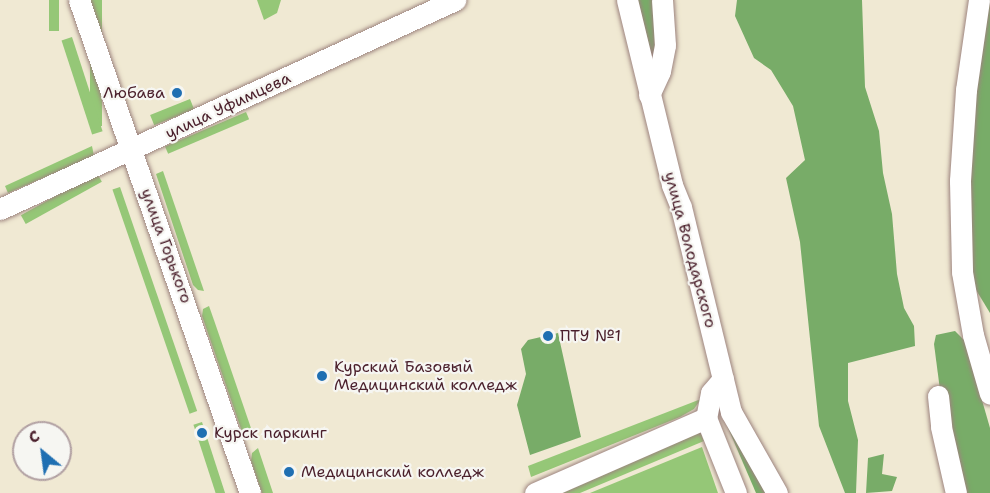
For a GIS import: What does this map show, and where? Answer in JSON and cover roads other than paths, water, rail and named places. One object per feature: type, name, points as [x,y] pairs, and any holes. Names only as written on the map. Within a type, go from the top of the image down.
[{"type":"street","name":"улица Горького","points":[[79,0],[250,493]]},
{"type":"street","name":"улица Уфимцева","points":[[0,209],[131,151],[455,0]]},
{"type":"street","name":"улица Володарского","points":[[627,0],[649,95],[672,185],[681,207],[731,412],[777,493]]},
{"type":"street","points":[[649,95],[660,70],[664,45],[662,0]]},
{"type":"street","points":[[979,0],[966,90],[960,181],[962,272],[973,335],[990,394]]},
{"type":"street","points":[[723,379],[711,393],[706,418],[736,493]]},
{"type":"street","points":[[938,396],[941,428],[956,493]]},
{"type":"street","points":[[535,493],[706,418]]},
{"type":"place","name":"Любава","points":[[177,93]]},
{"type":"place","name":"ПТУ №1","points":[[548,336]]},
{"type":"place","name":"Курский Базовый Медицинский колледж","points":[[322,376]]},
{"type":"place","name":"Курск паркинг","points":[[202,433]]},
{"type":"place","name":"Медицинский колледж","points":[[289,472]]}]
